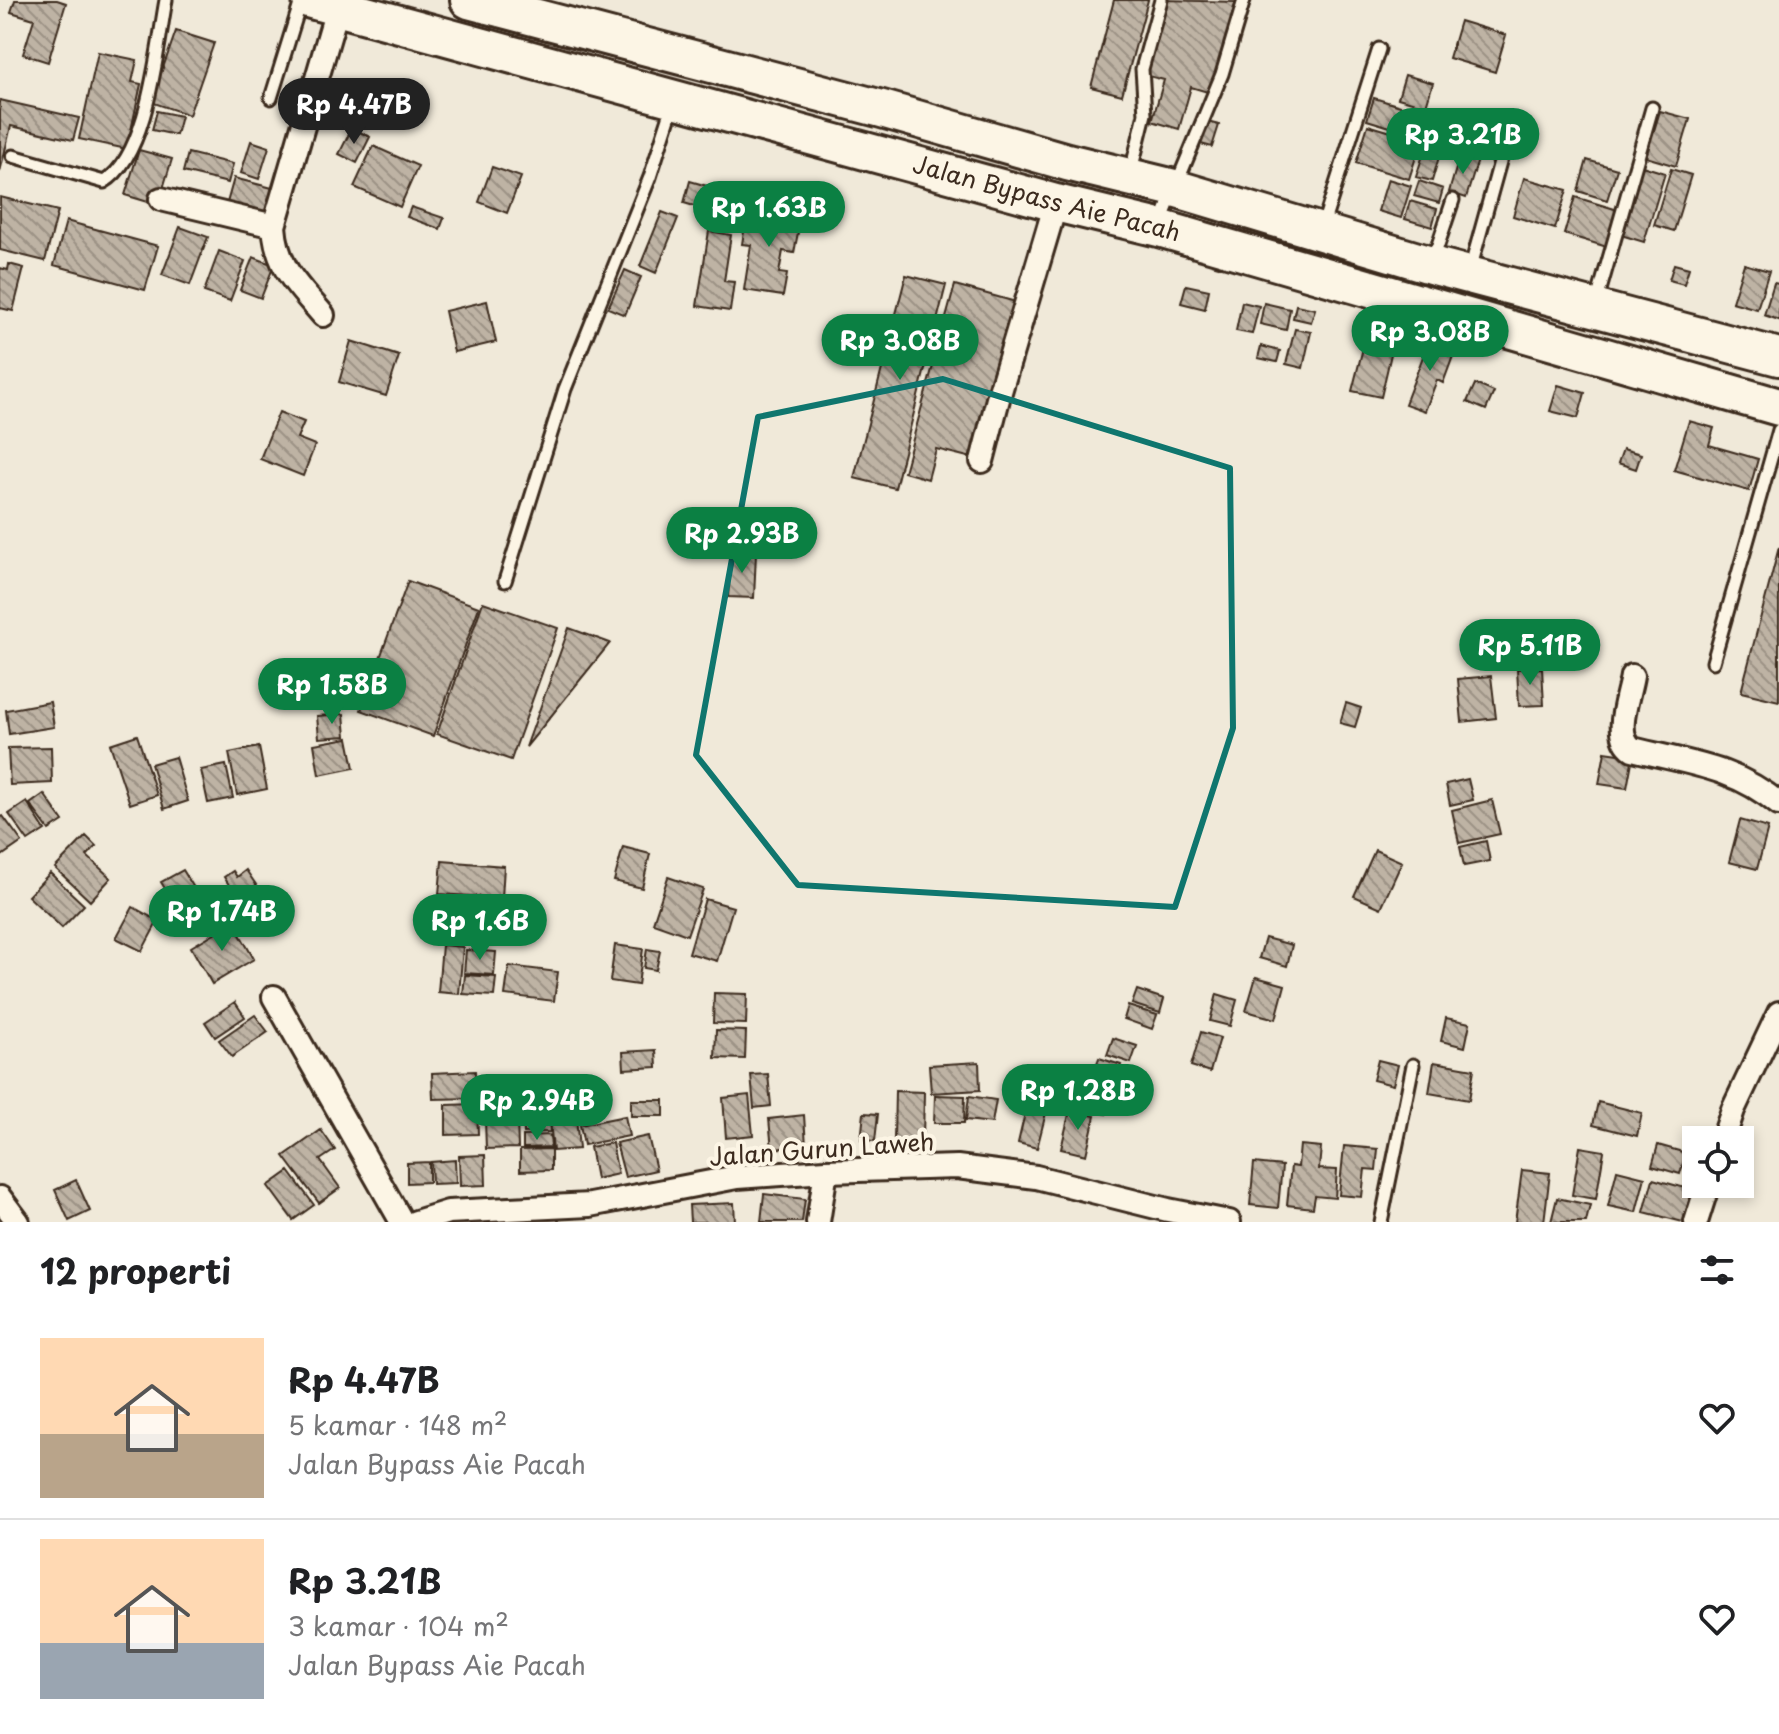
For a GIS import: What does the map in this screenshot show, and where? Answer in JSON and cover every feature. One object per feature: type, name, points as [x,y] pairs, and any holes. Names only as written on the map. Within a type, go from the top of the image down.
[{"type":"highway","points":[[469,0],[882,109],[1067,162],[1130,176],[1431,265],[1779,357]]},
{"type":"highway","name":"Jalan Bypass Aie Pacah","points":[[324,3],[1056,203],[1159,228],[1779,407]]},
{"type":"street","points":[[323,315],[282,265],[275,245],[274,226],[324,3]]},
{"type":"street","points":[[161,199],[274,226]]},
{"type":"street","points":[[982,461],[1056,203]]},
{"type":"street","points":[[1632,676],[1622,730],[1627,745],[1728,773],[1754,785],[1779,804]]},
{"type":"street","points":[[274,997],[402,1222]]},
{"type":"street","points":[[1728,1126],[1779,1013]]},
{"type":"street","name":"Jalan Gurun Laweh","points":[[416,1222],[448,1212],[588,1213],[737,1177],[957,1167],[1036,1177],[1229,1222]]},
{"type":"street","points":[[818,1222],[826,1171]]},
{"type":"street","points":[[0,1198],[18,1222]]},
{"type":"street","points":[[1696,1222],[1704,1198]]},
{"type":"lane","points":[[13,156],[104,182],[117,174],[138,135],[147,105],[166,0]]},
{"type":"lane","points":[[271,98],[301,0]]},
{"type":"lane","points":[[1130,176],[1145,114],[1142,69],[1161,0]]},
{"type":"lane","points":[[1159,228],[1222,74],[1244,0]]},
{"type":"lane","points":[[1320,232],[1379,49]]},
{"type":"lane","points":[[505,581],[565,389],[650,177],[675,97]]},
{"type":"lane","points":[[1595,307],[1652,108]]},
{"type":"lane","points":[[1469,274],[1506,140]]},
{"type":"lane","points":[[1431,265],[1453,200]]},
{"type":"lane","points":[[1713,662],[1774,472],[1779,430]]},
{"type":"lane","points":[[1381,1222],[1413,1065]]},
{"type":"highlighted area","points":[[943,379],[1230,468],[1233,728],[1175,907],[798,885],[696,755],[758,417]]},
{"type":"building","points":[[15,0],[57,0],[66,3],[48,62],[23,54],[34,19],[11,12]]},
{"type":"building","points":[[1114,0],[1148,0],[1122,95],[1091,87]]},
{"type":"building","points":[[1166,0],[1236,2],[1211,93],[1191,87],[1179,129],[1152,121],[1164,80],[1145,75]]},
{"type":"building","points":[[1460,21],[1506,35],[1495,72],[1449,58]]},
{"type":"building","points":[[176,31],[214,43],[189,115],[151,102]]},
{"type":"building","points":[[98,52],[137,60],[132,82],[141,84],[127,149],[79,139]]},
{"type":"building","points":[[1405,75],[1433,83],[1426,106],[1398,98]]},
{"type":"building","points":[[1374,98],[1417,111],[1410,133],[1367,120]]},
{"type":"building","points":[[0,100],[79,118],[73,140],[11,126],[0,172]]},
{"type":"building","points":[[157,111],[181,116],[176,135],[152,130]]},
{"type":"building","points":[[1660,111],[1690,119],[1676,166],[1646,157]]},
{"type":"building","points":[[1434,118],[1461,126],[1456,141],[1429,133]]},
{"type":"building","points":[[1207,122],[1219,125],[1212,147],[1201,144]]},
{"type":"building","points":[[1368,125],[1421,141],[1409,179],[1356,163]]},
{"type":"building","points":[[352,128],[370,137],[357,163],[339,154]]},
{"type":"building","points":[[1428,139],[1443,143],[1432,181],[1416,177]]},
{"type":"building","points":[[251,141],[269,147],[259,179],[241,173]]},
{"type":"building","points":[[373,146],[418,166],[400,207],[354,187]]},
{"type":"building","points":[[139,150],[172,159],[158,205],[125,195]]},
{"type":"building","points":[[188,153],[233,164],[228,183],[183,172]]},
{"type":"building","points":[[1460,155],[1478,160],[1466,198],[1449,192]]},
{"type":"building","points":[[1587,160],[1617,169],[1607,200],[1578,191]]},
{"type":"building","points":[[1642,166],[1665,173],[1644,242],[1621,235]]},
{"type":"building","points":[[492,167],[521,177],[507,213],[479,202]]},
{"type":"building","points":[[1671,169],[1691,175],[1674,231],[1654,225]]},
{"type":"building","points":[[234,178],[276,189],[268,221],[225,210]]},
{"type":"building","points":[[1524,178],[1567,190],[1555,229],[1513,216]]},
{"type":"building","points":[[1388,179],[1411,186],[1401,218],[1378,211]]},
{"type":"building","points":[[690,181],[721,190],[714,212],[684,203]]},
{"type":"building","points":[[1419,181],[1443,189],[1439,203],[1414,196]]},
{"type":"building","points":[[0,197],[58,211],[45,261],[0,250]]},
{"type":"building","points":[[1575,197],[1618,210],[1607,247],[1564,234]]},
{"type":"building","points":[[1410,201],[1437,209],[1432,227],[1405,219]]},
{"type":"building","points":[[411,207],[444,218],[440,229],[407,217]]},
{"type":"building","points":[[748,207],[801,217],[794,253],[783,251],[779,273],[787,274],[783,296],[744,290],[751,245],[742,244]]},
{"type":"building","points":[[662,212],[678,218],[656,273],[640,266]]},
{"type":"building","points":[[66,221],[158,246],[145,290],[54,265]]},
{"type":"building","points":[[180,227],[208,237],[190,285],[162,275]]},
{"type":"building","points":[[709,231],[731,235],[724,281],[734,282],[730,311],[697,306]]},
{"type":"building","points":[[219,251],[245,261],[230,301],[204,292]]},
{"type":"building","points":[[253,257],[274,265],[261,298],[240,290]]},
{"type":"building","points":[[9,264],[24,268],[13,311],[0,308],[0,268],[8,270]]},
{"type":"building","points":[[1674,264],[1689,268],[1684,284],[1669,280]]},
{"type":"building","points":[[1744,264],[1769,271],[1757,309],[1732,302]]},
{"type":"building","points":[[625,270],[641,277],[625,315],[608,308]]},
{"type":"building","points":[[906,275],[946,285],[895,488],[854,478]]},
{"type":"building","points":[[1774,283],[1779,284],[1779,320],[1764,315]]},
{"type":"building","points":[[955,285],[1023,304],[980,460],[936,449],[928,479],[904,472]]},
{"type":"building","points":[[1186,285],[1209,290],[1205,309],[1181,303]]},
{"type":"building","points":[[487,301],[496,342],[454,352],[445,311]]},
{"type":"building","points":[[1242,302],[1259,306],[1252,334],[1236,331]]},
{"type":"building","points":[[1264,303],[1290,309],[1286,330],[1260,324]]},
{"type":"building","points":[[1296,305],[1315,309],[1311,322],[1293,318]]},
{"type":"building","points":[[1295,329],[1311,332],[1303,368],[1286,364]]},
{"type":"building","points":[[1430,338],[1456,348],[1443,383],[1437,380],[1425,411],[1405,404]]},
{"type":"building","points":[[351,341],[399,356],[386,396],[339,382]]},
{"type":"building","points":[[1261,346],[1280,351],[1277,362],[1258,358]]},
{"type":"building","points":[[1363,348],[1391,354],[1381,397],[1352,391]]},
{"type":"building","points":[[1475,384],[1494,392],[1486,410],[1467,402]]},
{"type":"building","points":[[1558,385],[1585,393],[1578,418],[1550,411]]},
{"type":"building","points":[[279,412],[304,422],[297,438],[315,445],[303,476],[260,459]]},
{"type":"building","points":[[1689,421],[1714,428],[1709,445],[1758,459],[1749,491],[1674,470]]},
{"type":"building","points":[[1623,449],[1641,454],[1636,469],[1618,463]]},
{"type":"building","points":[[1779,547],[1779,701],[1741,692]]},
{"type":"building","points":[[731,553],[756,553],[754,598],[728,597]]},
{"type":"building","points":[[408,581],[479,607],[433,736],[361,710]]},
{"type":"building","points":[[483,602],[558,628],[511,760],[437,734]]},
{"type":"building","points":[[569,628],[610,643],[526,747]]},
{"type":"building","points":[[1542,668],[1544,705],[1519,706],[1517,669]]},
{"type":"building","points":[[1491,676],[1496,718],[1462,722],[1458,679]]},
{"type":"building","points":[[50,702],[54,727],[9,734],[6,710]]},
{"type":"building","points":[[1346,703],[1361,708],[1355,727],[1340,723]]},
{"type":"building","points":[[344,714],[346,736],[319,738],[317,716]]},
{"type":"building","points":[[137,735],[157,795],[130,804],[110,744]]},
{"type":"building","points":[[348,738],[354,768],[319,775],[314,744]]},
{"type":"building","points":[[51,747],[52,783],[10,785],[8,748]]},
{"type":"building","points":[[259,747],[267,789],[237,795],[229,753]]},
{"type":"building","points":[[1605,752],[1633,756],[1627,788],[1599,784]]},
{"type":"building","points":[[175,757],[188,801],[164,809],[151,764]]},
{"type":"building","points":[[226,765],[233,798],[208,803],[201,770]]},
{"type":"building","points":[[1468,779],[1473,800],[1450,805],[1446,784]]},
{"type":"building","points":[[44,794],[63,821],[49,830],[30,804]]},
{"type":"building","points":[[1492,800],[1500,834],[1459,843],[1452,810]]},
{"type":"building","points":[[27,802],[45,830],[28,841],[9,814]]},
{"type":"building","points":[[3,816],[22,842],[0,857],[0,818]]},
{"type":"building","points":[[1740,820],[1768,828],[1757,869],[1729,862]]},
{"type":"building","points":[[86,836],[96,846],[87,856],[111,878],[90,901],[55,868]]},
{"type":"building","points":[[1486,841],[1490,861],[1464,866],[1460,847]]},
{"type":"building","points":[[623,847],[650,854],[642,888],[614,881]]},
{"type":"building","points":[[1375,850],[1402,862],[1381,908],[1354,896]]},
{"type":"building","points":[[442,861],[504,866],[502,898],[439,894]]},
{"type":"building","points":[[183,870],[194,888],[172,900],[161,882]]},
{"type":"building","points":[[246,870],[263,895],[244,908],[224,877],[233,871],[237,877]]},
{"type":"building","points":[[50,873],[84,905],[62,928],[28,896]]},
{"type":"building","points":[[668,877],[703,889],[687,935],[653,923]]},
{"type":"building","points":[[191,892],[200,908],[181,919],[172,903]]},
{"type":"building","points":[[705,899],[733,907],[717,961],[689,953]]},
{"type":"building","points":[[133,907],[158,921],[142,951],[116,938]]},
{"type":"building","points":[[445,907],[474,909],[472,939],[442,937]]},
{"type":"building","points":[[233,922],[254,959],[212,984],[191,947]]},
{"type":"building","points":[[1265,938],[1292,945],[1287,966],[1259,958]]},
{"type":"building","points":[[442,945],[463,947],[459,994],[438,992]]},
{"type":"building","points":[[615,945],[643,949],[638,985],[610,981]]},
{"type":"building","points":[[647,949],[660,951],[656,970],[644,968]]},
{"type":"building","points":[[466,950],[496,952],[494,975],[464,973]]},
{"type":"building","points":[[509,966],[558,972],[554,1001],[505,995]]},
{"type":"building","points":[[465,975],[496,977],[494,996],[463,994]]},
{"type":"building","points":[[1256,977],[1285,985],[1276,1019],[1246,1011]]},
{"type":"building","points":[[1137,990],[1164,999],[1160,1013],[1132,1004]]},
{"type":"building","points":[[714,993],[747,994],[746,1024],[713,1023]]},
{"type":"building","points":[[1217,994],[1237,1000],[1230,1026],[1210,1021]]},
{"type":"building","points":[[235,1002],[245,1017],[215,1037],[205,1022]]},
{"type":"building","points":[[1128,1006],[1157,1015],[1152,1029],[1124,1019]]},
{"type":"building","points":[[255,1015],[268,1032],[232,1057],[219,1040]]},
{"type":"building","points":[[1446,1018],[1470,1023],[1465,1047],[1441,1041]]},
{"type":"building","points":[[716,1030],[746,1031],[745,1059],[715,1058]]},
{"type":"building","points":[[1201,1032],[1220,1038],[1210,1072],[1191,1066]]},
{"type":"building","points":[[1113,1038],[1137,1046],[1131,1063],[1107,1055]]},
{"type":"building","points":[[656,1050],[657,1067],[624,1069],[623,1052]]},
{"type":"building","points":[[1099,1058],[1121,1065],[1116,1082],[1093,1074]]},
{"type":"building","points":[[1378,1060],[1398,1065],[1393,1085],[1373,1080]]},
{"type":"building","points":[[979,1062],[980,1090],[931,1093],[929,1065]]},
{"type":"building","points":[[1434,1062],[1474,1069],[1469,1100],[1429,1093]]},
{"type":"building","points":[[475,1071],[476,1098],[433,1099],[432,1073]]},
{"type":"building","points":[[768,1074],[771,1106],[754,1108],[751,1075]]},
{"type":"building","points":[[554,1077],[580,1078],[580,1100],[553,1100]]},
{"type":"building","points":[[1084,1083],[1093,1085],[1090,1099],[1081,1097]]},
{"type":"building","points":[[1062,1087],[1075,1090],[1071,1107],[1058,1104]]},
{"type":"building","points":[[895,1091],[924,1092],[923,1140],[894,1140]]},
{"type":"building","points":[[519,1092],[520,1116],[496,1117],[495,1093]]},
{"type":"building","points":[[749,1095],[753,1135],[726,1138],[723,1098]]},
{"type":"building","points":[[935,1095],[965,1096],[964,1123],[934,1123]]},
{"type":"building","points":[[969,1096],[996,1100],[992,1123],[966,1120]]},
{"type":"building","points":[[1077,1097],[1108,1104],[1106,1114],[1074,1107]]},
{"type":"building","points":[[631,1100],[664,1100],[664,1116],[631,1116]]},
{"type":"building","points":[[1028,1100],[1048,1105],[1037,1148],[1018,1143]]},
{"type":"building","points":[[1598,1102],[1642,1113],[1637,1136],[1593,1125]]},
{"type":"building","points":[[477,1104],[478,1134],[446,1135],[446,1105]]},
{"type":"building","points":[[1070,1110],[1095,1116],[1086,1155],[1061,1149]]},
{"type":"building","points":[[864,1113],[878,1114],[875,1141],[861,1140]]},
{"type":"building","points":[[549,1115],[550,1132],[524,1133],[523,1116]]},
{"type":"building","points":[[804,1115],[806,1146],[772,1149],[769,1119]]},
{"type":"building","points":[[625,1116],[629,1136],[584,1145],[580,1125]]},
{"type":"building","points":[[576,1117],[579,1149],[553,1151],[550,1120]]},
{"type":"building","points":[[517,1119],[518,1148],[486,1149],[485,1120]]},
{"type":"building","points":[[321,1130],[335,1150],[320,1160],[340,1188],[319,1203],[284,1156]]},
{"type":"building","points":[[550,1135],[551,1147],[523,1148],[523,1136]]},
{"type":"building","points":[[648,1136],[656,1170],[625,1177],[616,1143]]},
{"type":"building","points":[[612,1143],[618,1174],[596,1179],[590,1147]]},
{"type":"building","points":[[1300,1145],[1321,1147],[1319,1169],[1337,1170],[1335,1198],[1315,1196],[1313,1208],[1287,1205],[1291,1166],[1298,1167]]},
{"type":"building","points":[[1658,1145],[1682,1152],[1680,1174],[1652,1166]]},
{"type":"building","points":[[1344,1146],[1378,1149],[1376,1170],[1365,1169],[1362,1197],[1339,1195]]},
{"type":"building","points":[[1580,1147],[1604,1151],[1596,1199],[1572,1195]]},
{"type":"building","points":[[551,1149],[551,1170],[520,1171],[520,1150]]},
{"type":"building","points":[[485,1155],[486,1185],[460,1186],[459,1156]]},
{"type":"building","points":[[455,1160],[456,1183],[432,1184],[431,1162]]},
{"type":"building","points":[[429,1162],[429,1182],[407,1183],[407,1163]]},
{"type":"building","points":[[1254,1163],[1282,1166],[1278,1208],[1250,1205]]},
{"type":"building","points":[[1522,1170],[1550,1173],[1544,1222],[1515,1222]]},
{"type":"building","points":[[1617,1170],[1645,1177],[1636,1212],[1608,1206]]},
{"type":"building","points":[[289,1171],[314,1205],[293,1220],[268,1186]]},
{"type":"building","points":[[1653,1179],[1682,1187],[1682,1198],[1690,1198],[1683,1222],[1644,1212]]},
{"type":"building","points":[[76,1180],[90,1211],[69,1221],[55,1190]]},
{"type":"building","points":[[764,1194],[805,1199],[802,1222],[761,1222]]},
{"type":"building","points":[[1557,1198],[1590,1205],[1586,1222],[1551,1222]]},
{"type":"building","points":[[734,1203],[735,1222],[690,1222],[689,1205]]}]
